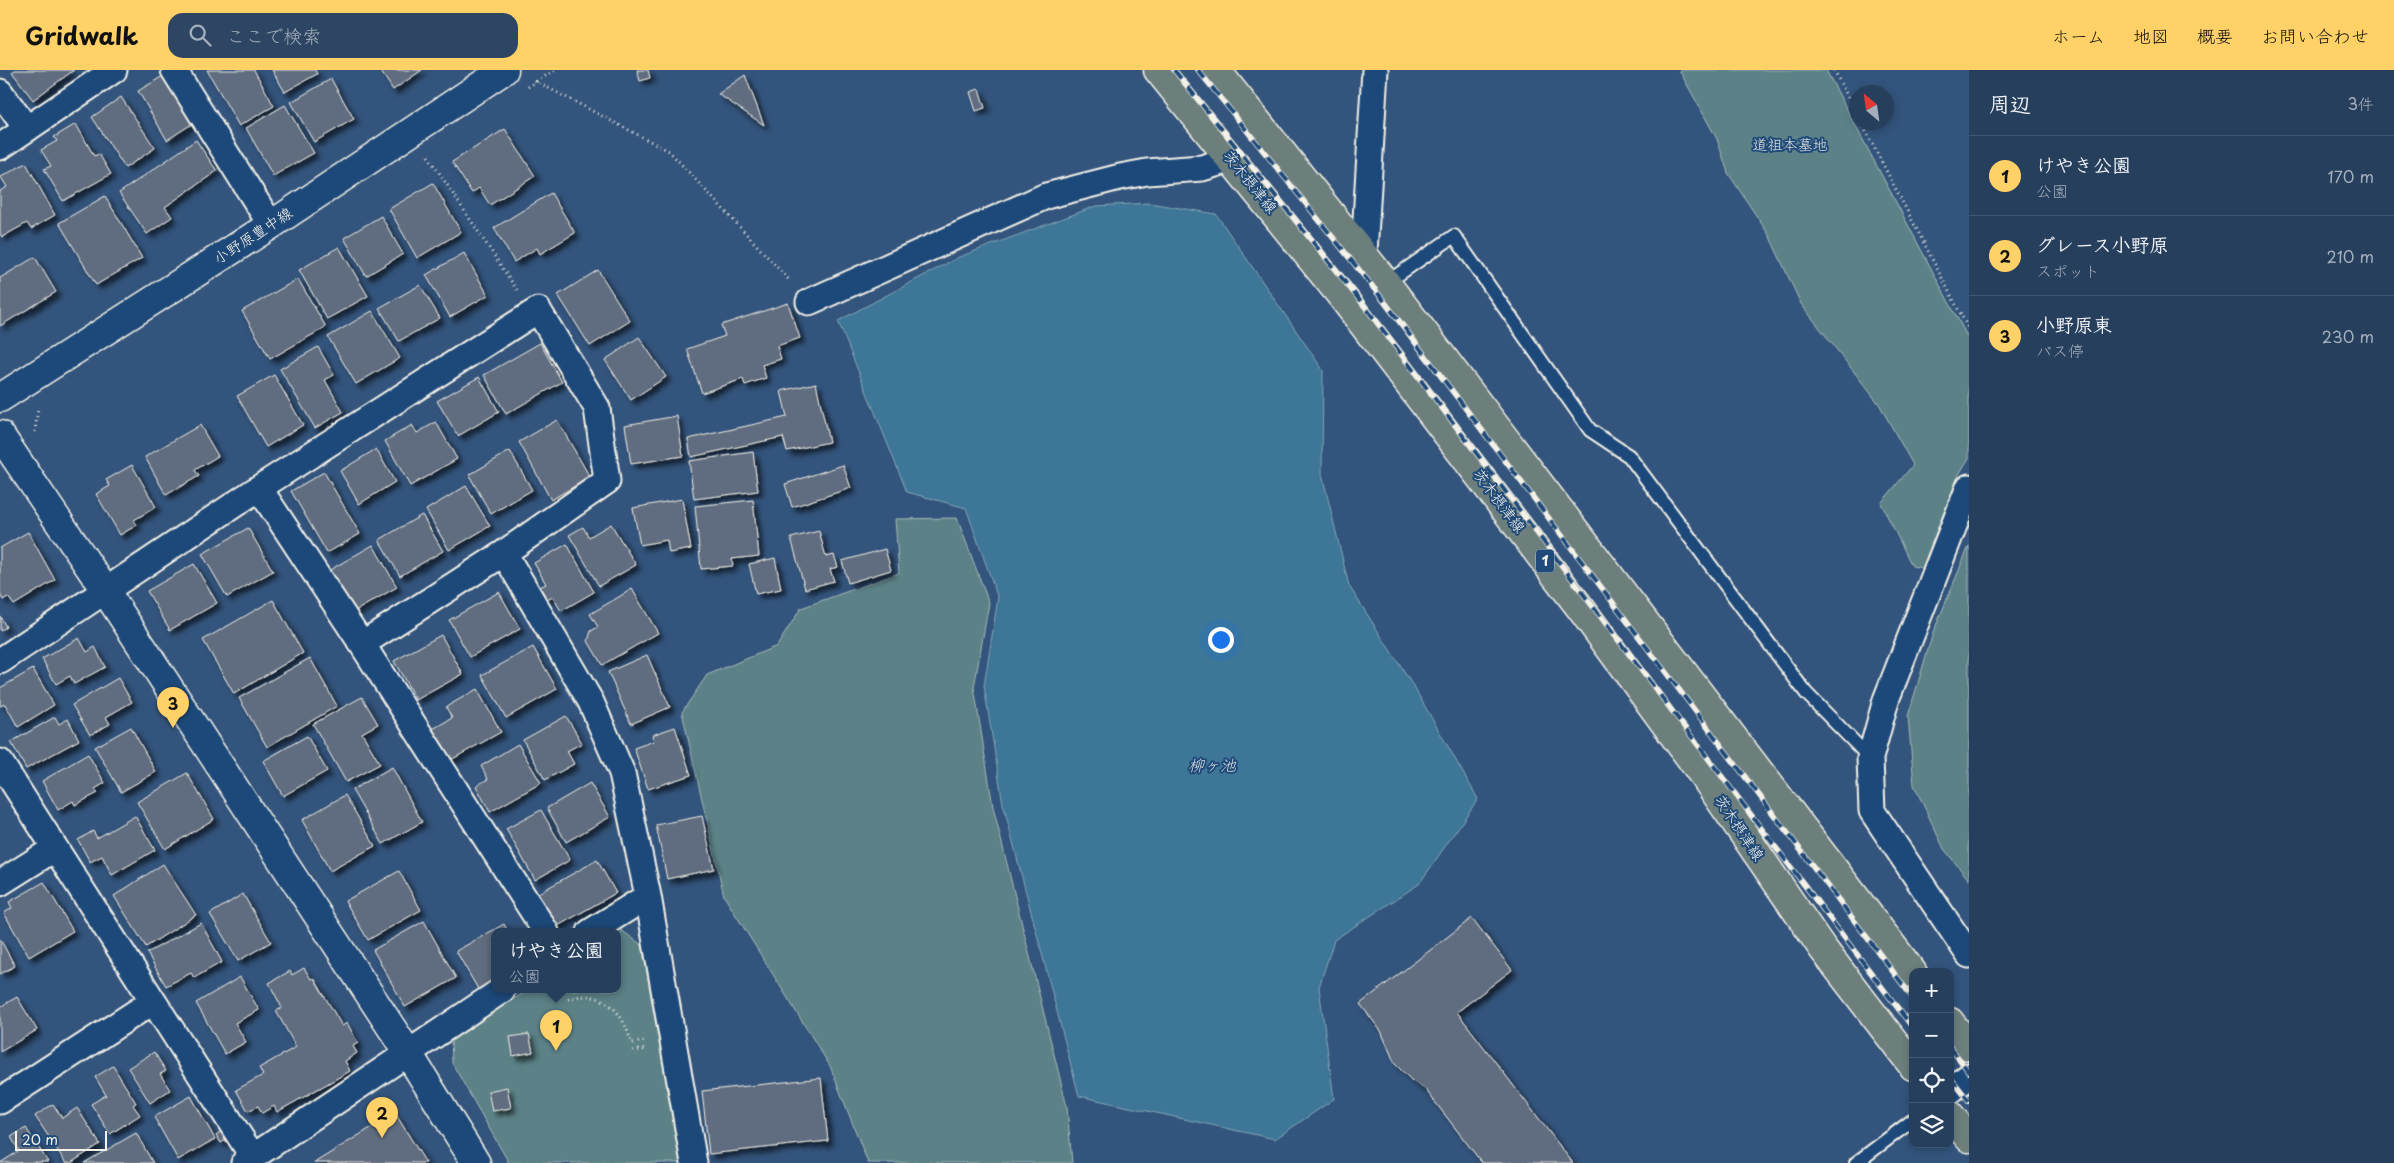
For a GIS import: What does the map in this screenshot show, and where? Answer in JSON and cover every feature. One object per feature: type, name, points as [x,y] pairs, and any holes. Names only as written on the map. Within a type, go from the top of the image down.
[{"type":"main road","name":"茨木摂津線","points":[[1158,70],[1232,159],[1349,306],[1582,610],[1705,778],[1823,949],[1909,1061]]},
{"type":"main road","points":[[1216,70],[1364,254],[1909,968]]},
{"type":"main road","points":[[1954,1027],[1969,1046]]},
{"type":"main road","points":[[1954,1120],[1969,1138]]},
{"type":"street","points":[[0,147],[114,70]]},
{"type":"street","points":[[174,70],[271,225]]},
{"type":"street","name":"小野原豊中線","points":[[0,398],[271,225],[504,70]]},
{"type":"street","points":[[1364,254],[1375,70]]},
{"type":"street","points":[[0,92],[27,129]]},
{"type":"street","points":[[809,302],[1046,196],[1120,177],[1147,172],[1202,168],[1232,159]]},
{"type":"street","points":[[0,661],[259,488],[538,310],[597,408],[607,481],[504,553],[362,644]]},
{"type":"street","points":[[0,435],[105,590],[408,1053],[476,1163]]},
{"type":"street","points":[[1969,487],[1886,700],[1870,758],[1872,811],[1969,955]]},
{"type":"street","points":[[259,488],[362,644],[543,928]]},
{"type":"street","points":[[504,553],[591,702],[622,774],[648,896],[694,1163]]},
{"type":"street","points":[[0,762],[152,1002],[248,1160],[498,993]]},
{"type":"street","points":[[0,883],[54,849]]},
{"type":"street","points":[[596,928],[648,896]]},
{"type":"street","points":[[0,1102],[152,1002]]},
{"type":"street","points":[[1954,1088],[1969,1076]]},
{"type":"lane","points":[[1386,283],[1454,236],[1590,430],[1629,456],[1806,693],[1870,758]]},
{"type":"lane","points":[[1856,1163],[1909,1123]]},
{"type":"path","points":[[1834,70],[1849,100]]},
{"type":"path","points":[[531,79],[669,151],[809,302]]},
{"type":"path","points":[[1865,130],[1969,330]]},
{"type":"path","points":[[426,153],[521,298],[538,310]]},
{"type":"path","points":[[568,999],[582,994],[597,997],[611,1005],[620,1017],[628,1029],[631,1043],[651,1040]]},
{"type":"path","points":[[633,1051],[652,1048]]},
{"type":"green space","name":"道祖本墓地","points":[[1679,70],[1826,70],[1849,113],[1849,130],[1858,130],[1969,340],[1969,458],[1958,476],[1922,568],[1912,566],[1881,503],[1913,465],[1879,404],[1801,304],[1769,235],[1728,173],[1717,139]]},
{"type":"green space","points":[[957,518],[989,603],[974,687],[993,807],[1067,1107],[1072,1163],[868,1163],[830,1066],[724,896],[682,712],[707,675],[777,646],[801,608],[899,573],[895,519]]},
{"type":"green space","points":[[1969,546],[1969,880],[1944,849],[1914,785],[1908,716],[1933,633]]},
{"type":"green space","points":[[621,930],[642,945],[680,1163],[509,1163],[452,1063],[451,1039],[523,993],[621,993]]},
{"type":"water","name":"柳ヶ池","points":[[1150,203],[1216,214],[1323,370],[1322,474],[1349,586],[1415,689],[1478,799],[1419,884],[1334,940],[1319,987],[1334,1099],[1275,1139],[1079,1096],[1003,804],[984,686],[998,598],[966,508],[907,492],[838,321],[959,257],[1096,206]]},
{"type":"building","points":[[15,70],[74,70],[33,100],[12,72]]},
{"type":"building","points":[[207,70],[254,70],[274,106],[239,126]]},
{"type":"building","points":[[272,70],[315,70],[317,74],[285,92]]},
{"type":"building","points":[[380,70],[422,70],[393,90]]},
{"type":"building","points":[[637,70],[648,70],[650,78],[640,81]]},
{"type":"building","points":[[745,75],[764,125],[718,94]]},
{"type":"building","points":[[163,76],[192,124],[167,140],[138,91]]},
{"type":"building","points":[[331,79],[354,119],[314,142],[291,102]]},
{"type":"building","points":[[979,89],[985,108],[976,111],[970,92]]},
{"type":"building","points":[[121,97],[155,148],[125,168],[92,117]]},
{"type":"building","points":[[285,105],[314,153],[273,176],[246,128]]},
{"type":"building","points":[[76,124],[94,156],[99,154],[111,174],[63,201],[44,169],[51,166],[41,150],[57,141],[54,137]]},
{"type":"building","points":[[505,129],[535,176],[490,205],[479,188],[472,193],[452,162]]},
{"type":"building","points":[[196,140],[217,171],[165,207],[172,217],[147,234],[119,193]]},
{"type":"building","points":[[26,163],[55,215],[31,229],[27,223],[2,237],[0,234],[0,191],[7,187],[1,177]]},
{"type":"building","points":[[433,183],[461,232],[417,258],[389,209]]},
{"type":"building","points":[[551,193],[575,233],[540,254],[537,248],[514,262],[494,228]]},
{"type":"building","points":[[105,196],[142,258],[96,285],[59,223]]},
{"type":"building","points":[[381,216],[403,254],[366,276],[344,238]]},
{"type":"building","points":[[339,247],[368,296],[327,319],[299,270]]},
{"type":"building","points":[[464,253],[488,295],[450,317],[426,275]]},
{"type":"building","points":[[35,257],[56,292],[0,326],[0,278]]},
{"type":"building","points":[[598,270],[630,321],[590,346],[558,295]]},
{"type":"building","points":[[298,279],[326,327],[270,359],[242,311]]},
{"type":"building","points":[[420,285],[440,318],[399,341],[379,308]]},
{"type":"building","points":[[788,303],[800,338],[777,346],[781,359],[762,365],[766,378],[745,385],[743,379],[702,393],[687,349],[725,336],[721,325]]},
{"type":"building","points":[[372,311],[400,358],[356,384],[328,337]]},
{"type":"building","points":[[639,337],[666,377],[631,400],[605,360]]},
{"type":"building","points":[[540,343],[562,382],[506,414],[484,375]]},
{"type":"building","points":[[318,347],[334,375],[325,380],[343,412],[315,428],[280,369]]},
{"type":"building","points":[[274,375],[303,425],[266,447],[237,396]]},
{"type":"building","points":[[479,377],[499,412],[458,436],[437,401]]},
{"type":"building","points":[[816,383],[829,442],[787,451],[783,437],[691,457],[688,439],[787,417],[781,391]]},
{"type":"building","points":[[677,416],[683,456],[631,464],[625,425]]},
{"type":"building","points":[[557,420],[590,477],[551,500],[519,442]]},
{"type":"building","points":[[436,422],[457,459],[410,486],[385,441],[412,425],[417,433]]},
{"type":"building","points":[[200,425],[218,456],[195,470],[199,476],[166,495],[145,457]]},
{"type":"building","points":[[376,449],[395,482],[359,504],[340,471]]},
{"type":"building","points":[[510,451],[532,490],[491,514],[469,475]]},
{"type":"building","points":[[753,452],[758,491],[694,499],[689,461]]},
{"type":"building","points":[[132,465],[156,507],[134,520],[137,525],[120,535],[96,494],[110,486],[106,480]]},
{"type":"building","points":[[843,465],[851,488],[792,507],[785,484]]},
{"type":"building","points":[[324,472],[360,534],[327,553],[291,491]]},
{"type":"building","points":[[466,486],[490,526],[449,550],[426,510]]},
{"type":"building","points":[[682,499],[691,549],[669,553],[667,540],[640,545],[633,508]]},
{"type":"building","points":[[753,500],[759,556],[732,559],[733,566],[701,569],[695,506]]},
{"type":"building","points":[[422,515],[443,551],[400,576],[379,540]]},
{"type":"building","points":[[611,524],[636,565],[599,586],[569,535],[583,527],[589,537]]},
{"type":"building","points":[[248,528],[273,571],[227,597],[202,554]]},
{"type":"building","points":[[819,531],[826,557],[834,555],[838,567],[830,569],[834,581],[805,589],[791,538]]},
{"type":"building","points":[[28,532],[55,580],[14,605],[8,597],[3,600],[0,594],[0,548]]},
{"type":"building","points":[[567,544],[594,592],[561,611],[553,597],[547,600],[540,587],[546,584],[534,563]]},
{"type":"building","points":[[373,545],[397,587],[352,613],[328,571]]},
{"type":"building","points":[[885,549],[891,570],[848,583],[842,561]]},
{"type":"building","points":[[775,558],[781,589],[756,594],[749,564]]},
{"type":"building","points":[[194,564],[217,603],[170,630],[147,591]]},
{"type":"building","points":[[632,589],[658,633],[602,665],[588,641],[591,631],[598,627],[590,614]]},
{"type":"building","points":[[499,592],[520,629],[470,657],[449,620]]},
{"type":"building","points":[[273,600],[303,653],[234,694],[203,640]]},
{"type":"building","points":[[0,616],[6,627],[0,631]]},
{"type":"building","points":[[441,635],[463,674],[416,700],[394,661]]},
{"type":"building","points":[[79,638],[87,652],[95,647],[105,667],[74,684],[70,676],[56,684],[42,659]]},
{"type":"building","points":[[533,647],[557,689],[506,718],[482,675]]},
{"type":"building","points":[[647,655],[670,707],[631,724],[608,672]]},
{"type":"building","points":[[310,658],[337,706],[267,747],[239,698]]},
{"type":"building","points":[[33,669],[54,705],[18,727],[5,704],[0,706],[0,688]]},
{"type":"building","points":[[118,678],[132,702],[106,717],[110,724],[90,735],[72,705]]},
{"type":"building","points":[[477,689],[501,732],[449,761],[431,730],[452,718],[446,707]]},
{"type":"building","points":[[362,697],[378,724],[362,733],[380,764],[346,782],[313,724]]},
{"type":"building","points":[[566,716],[582,743],[567,751],[574,764],[545,780],[523,740]]},
{"type":"building","points":[[55,717],[59,724],[68,719],[79,740],[26,769],[11,742]]},
{"type":"building","points":[[131,727],[156,772],[121,792],[95,747]]},
{"type":"building","points":[[675,727],[691,775],[648,789],[634,748],[654,741],[652,735]]},
{"type":"building","points":[[307,736],[327,771],[283,796],[263,761]]},
{"type":"building","points":[[518,744],[541,783],[490,812],[476,786],[488,779],[481,766]]},
{"type":"building","points":[[88,754],[105,783],[95,789],[98,793],[75,805],[73,801],[58,810],[42,781]]},
{"type":"building","points":[[392,767],[422,822],[383,844],[352,790]]},
{"type":"building","points":[[187,773],[214,819],[165,849],[137,802]]},
{"type":"building","points":[[590,783],[610,817],[566,842],[547,808]]},
{"type":"building","points":[[345,795],[375,846],[330,871],[302,820]]},
{"type":"building","points":[[541,810],[570,860],[535,880],[506,829]]},
{"type":"building","points":[[135,816],[155,850],[112,875],[102,856],[90,862],[78,840],[93,831],[97,838]]},
{"type":"building","points":[[702,816],[714,869],[667,879],[656,825]]},
{"type":"building","points":[[597,860],[616,893],[556,927],[537,894]]},
{"type":"building","points":[[163,864],[196,915],[146,947],[114,896]]},
{"type":"building","points":[[399,871],[421,910],[368,940],[345,901]]},
{"type":"building","points":[[44,882],[73,931],[29,957],[4,913],[12,908],[9,902]]},
{"type":"building","points":[[243,894],[271,942],[238,961],[210,914]]},
{"type":"building","points":[[1472,918],[1512,970],[1457,1012],[1573,1163],[1482,1163],[1425,1089],[1411,1080],[1395,1064],[1381,1031],[1360,1004]]},
{"type":"building","points":[[424,921],[456,978],[405,1007],[373,950]]},
{"type":"building","points":[[201,923],[222,962],[194,978],[191,973],[166,986],[147,953]]},
{"type":"building","points":[[504,924],[506,928],[497,928]]},
{"type":"building","points":[[491,931],[491,982],[478,989],[456,951]]},
{"type":"building","points":[[0,939],[15,966],[0,974]]},
{"type":"building","points":[[304,968],[311,979],[314,978],[342,1026],[347,1023],[358,1043],[353,1046],[357,1053],[345,1061],[350,1071],[277,1112],[274,1106],[262,1113],[258,1106],[248,1111],[236,1090],[263,1075],[259,1068],[296,1047],[276,1011],[282,1008],[269,983],[290,971],[292,975]]},
{"type":"building","points":[[240,977],[259,1010],[235,1023],[246,1042],[225,1054],[196,1003]]},
{"type":"building","points":[[17,997],[37,1030],[0,1052],[0,1007]]},
{"type":"building","points":[[529,1034],[533,1052],[513,1056],[510,1037]]},
{"type":"building","points":[[154,1052],[166,1071],[160,1074],[170,1090],[150,1103],[128,1068]]},
{"type":"building","points":[[113,1066],[136,1103],[133,1105],[140,1115],[110,1134],[91,1104],[106,1095],[95,1077]]},
{"type":"building","points":[[821,1078],[828,1141],[709,1154],[702,1091]]},
{"type":"building","points":[[507,1087],[511,1108],[492,1111],[488,1091]]},
{"type":"building","points":[[191,1096],[215,1139],[178,1160],[154,1117]]},
{"type":"building","points":[[53,1104],[62,1118],[77,1108],[100,1144],[71,1163],[66,1163],[35,1116]]},
{"type":"building","points":[[395,1113],[426,1163],[314,1163]]},
{"type":"building","points":[[26,1128],[48,1162],[0,1163],[19,1151],[11,1137]]},
{"type":"building","points":[[224,1129],[229,1138],[221,1143],[216,1135]]},
{"type":"building","points":[[136,1133],[153,1163],[84,1163]]},
{"type":"railway","points":[[1174,70],[1366,308],[1909,1023]]},
{"type":"railway","points":[[1198,70],[1381,297],[1909,993]]},
{"type":"railway","points":[[1954,1052],[1969,1072]]},
{"type":"railway","points":[[1954,1082],[1969,1101]]},
{"type":"place","name":"小野原東","points":[[173,728]]},
{"type":"place","name":"けやき公園","points":[[556,1051]]},
{"type":"place","name":"グレース小野原","points":[[382,1138]]}]
